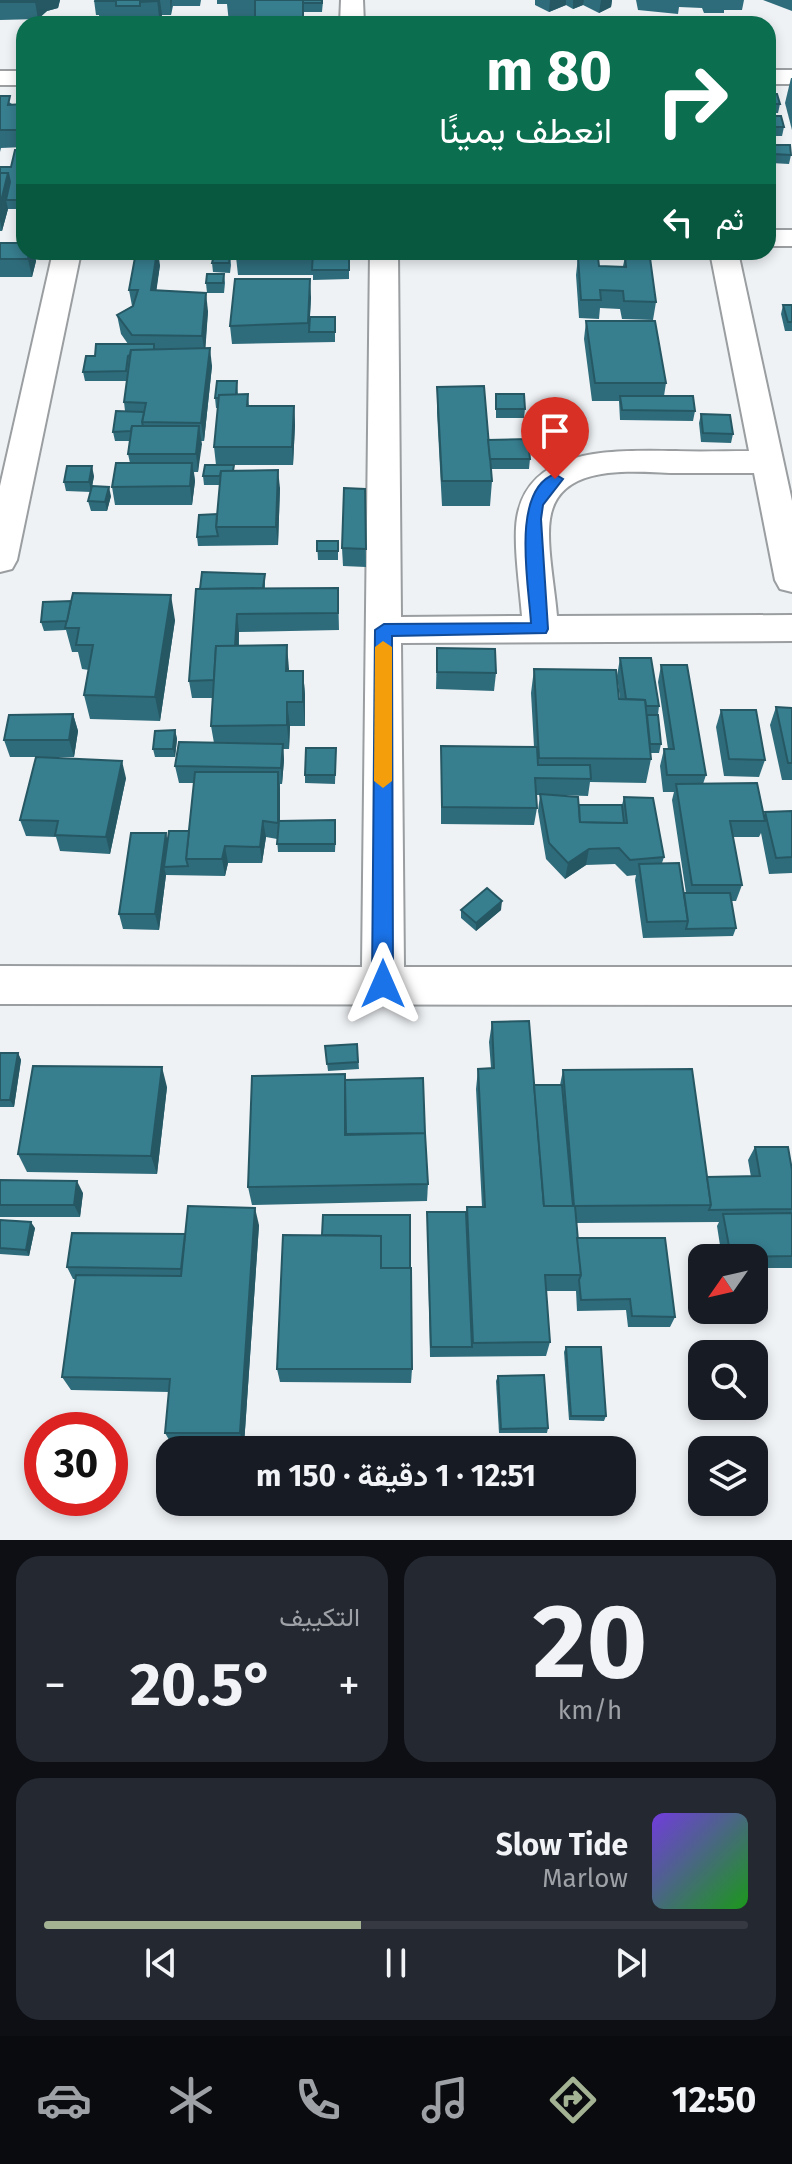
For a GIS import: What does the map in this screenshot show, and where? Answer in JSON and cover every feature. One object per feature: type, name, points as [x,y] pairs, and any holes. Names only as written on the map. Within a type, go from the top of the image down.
[{"type":"street","points":[[0,560],[65,260]]},
{"type":"street","points":[[383,984],[384,260]]},
{"type":"street","points":[[726,260],[792,580]]},
{"type":"street","points":[[540,629],[533,519],[536,504],[555,479],[570,470],[608,461],[767,462]]},
{"type":"street","points":[[384,630],[792,628]]},
{"type":"street","points":[[0,985],[792,986]]},
{"type":"building","points":[[0,0],[37,0],[0,2]]},
{"type":"building","points":[[97,0],[157,1],[140,2],[140,6],[116,6],[116,1]]},
{"type":"building","points":[[255,0],[303,0],[303,16],[255,16]]},
{"type":"building","points":[[303,0],[322,0],[322,3],[303,3]]},
{"type":"building","points":[[0,96],[10,96],[8,105],[16,104],[16,130],[0,130]]},
{"type":"building","points":[[776,116],[781,116],[784,127],[776,127]]},
{"type":"building","points":[[776,145],[790,145],[791,155],[776,154]]},
{"type":"building","points":[[16,150],[16,200],[6,200],[10,182],[8,173],[0,173],[0,167],[11,167]]},
{"type":"building","points":[[0,173],[8,173],[0,205]]},
{"type":"building","points":[[0,243],[16,243],[16,259],[0,259]]},
{"type":"building","points":[[135,260],[156,260],[151,290],[206,293],[202,336],[132,335],[117,315],[133,306],[138,290],[129,290]]},
{"type":"building","points":[[213,260],[229,260],[229,263],[212,263]]},
{"type":"building","points":[[313,260],[349,260],[349,270],[312,270]]},
{"type":"building","points":[[578,260],[598,260],[599,266],[626,267],[625,260],[650,260],[656,302],[624,301],[623,291],[600,290],[601,300],[581,300]]},
{"type":"building","points":[[207,274],[224,274],[223,283],[206,283]]},
{"type":"building","points":[[235,279],[310,279],[308,323],[230,326]]},
{"type":"building","points":[[783,305],[792,305],[792,322],[788,322]]},
{"type":"building","points":[[310,317],[335,317],[335,332],[309,332]]},
{"type":"building","points":[[586,321],[655,321],[666,383],[595,383]]},
{"type":"building","points":[[96,344],[154,344],[154,350],[131,350],[126,371],[83,372],[86,356],[95,356]]},
{"type":"building","points":[[210,348],[201,423],[142,422],[146,403],[124,402],[131,350]]},
{"type":"building","points":[[217,381],[237,381],[236,395],[219,395],[215,398]]},
{"type":"building","points":[[484,386],[492,481],[442,481],[437,387]]},
{"type":"building","points":[[248,394],[247,406],[294,406],[292,447],[214,447],[219,395]]},
{"type":"building","points":[[496,394],[524,394],[525,409],[496,409]]},
{"type":"building","points":[[620,396],[693,396],[695,411],[622,410]]},
{"type":"building","points":[[116,411],[144,412],[143,426],[132,426],[131,431],[113,432]]},
{"type":"building","points":[[701,414],[730,415],[733,434],[703,433]]},
{"type":"building","points":[[529,416],[547,416],[548,433],[529,432]]},
{"type":"building","points":[[132,426],[199,426],[196,454],[128,454]]},
{"type":"building","points":[[528,439],[530,459],[490,459],[488,440]]},
{"type":"building","points":[[116,463],[192,463],[190,486],[112,487]]},
{"type":"building","points":[[205,465],[234,465],[233,471],[221,471],[220,476],[203,476]]},
{"type":"building","points":[[67,466],[92,466],[89,482],[64,482]]},
{"type":"building","points":[[278,470],[276,527],[216,527],[221,471]]},
{"type":"building","points":[[92,486],[109,487],[105,502],[88,501]]},
{"type":"building","points":[[344,488],[365,489],[366,549],[342,548]]},
{"type":"building","points":[[217,514],[218,536],[197,537],[199,515]]},
{"type":"building","points":[[317,541],[338,541],[338,551],[317,551]]},
{"type":"building","points":[[202,572],[265,574],[263,588],[200,589]]},
{"type":"building","points":[[338,588],[338,613],[237,614],[235,646],[216,646],[214,680],[189,681],[196,589]]},
{"type":"building","points":[[73,593],[171,595],[155,697],[84,695],[93,645],[76,645],[79,628],[65,628]]},
{"type":"building","points":[[71,601],[67,621],[41,622],[43,602]]},
{"type":"building","points":[[287,645],[286,671],[303,671],[303,702],[287,702],[287,725],[211,726],[216,646]]},
{"type":"building","points":[[437,648],[495,649],[496,673],[437,672]]},
{"type":"building","points":[[620,658],[651,658],[659,706],[646,706],[645,700],[626,699]]},
{"type":"building","points":[[661,665],[687,665],[706,775],[667,775],[664,749],[674,749]]},
{"type":"building","points":[[534,669],[616,670],[619,699],[645,700],[651,759],[539,758]]},
{"type":"building","points":[[776,707],[792,708],[792,763],[788,763]]},
{"type":"building","points":[[721,710],[756,710],[765,760],[729,759]]},
{"type":"building","points":[[73,714],[69,740],[4,740],[9,715]]},
{"type":"building","points":[[647,715],[658,715],[661,744],[650,744]]},
{"type":"building","points":[[175,730],[173,749],[153,749],[155,731]]},
{"type":"building","points":[[179,742],[283,744],[281,768],[175,766]]},
{"type":"building","points":[[441,746],[537,747],[538,765],[590,765],[591,779],[535,778],[537,808],[442,807]]},
{"type":"building","points":[[306,748],[336,748],[335,775],[305,775]]},
{"type":"building","points":[[36,757],[122,761],[106,837],[55,835],[58,821],[20,820]]},
{"type":"building","points":[[195,772],[278,772],[278,823],[263,821],[260,847],[225,846],[222,859],[186,859]]},
{"type":"building","points":[[757,783],[765,821],[730,821],[742,885],[692,885],[676,784]]},
{"type":"building","points":[[540,794],[578,797],[580,822],[627,823],[624,797],[653,798],[664,857],[630,860],[619,848],[589,849],[568,863],[549,843]]},
{"type":"building","points":[[579,805],[622,805],[624,823],[580,822]]},
{"type":"building","points":[[792,811],[792,857],[776,858],[765,812]]},
{"type":"building","points":[[335,820],[335,844],[277,844],[279,821]]},
{"type":"building","points":[[169,831],[189,831],[188,866],[164,867]]},
{"type":"building","points":[[131,833],[166,833],[155,914],[119,914]]},
{"type":"building","points":[[679,863],[688,921],[647,922],[639,864]]},
{"type":"building","points":[[487,888],[502,901],[476,923],[461,910]]},
{"type":"building","points":[[684,893],[730,893],[736,928],[686,929],[688,921]]},
{"type":"building","points":[[529,1021],[544,1206],[575,1206],[581,1275],[545,1275],[550,1342],[473,1343],[467,1207],[485,1207],[478,1069],[494,1068],[492,1022]]},
{"type":"building","points":[[357,1044],[358,1062],[327,1064],[325,1046]]},
{"type":"building","points":[[0,1053],[18,1053],[10,1100],[0,1100]]},
{"type":"building","points":[[33,1066],[162,1067],[151,1156],[18,1154]]},
{"type":"building","points":[[692,1069],[711,1205],[574,1206],[563,1070]]},
{"type":"building","points":[[345,1074],[345,1135],[425,1133],[428,1184],[248,1187],[252,1076]]},
{"type":"building","points":[[423,1078],[425,1133],[346,1134],[345,1080]]},
{"type":"building","points":[[534,1085],[562,1085],[573,1206],[544,1206]]},
{"type":"building","points":[[755,1147],[788,1147],[792,1170],[792,1209],[709,1210],[707,1177],[760,1176]]},
{"type":"building","points":[[0,1180],[77,1181],[74,1205],[0,1205]]},
{"type":"building","points":[[188,1206],[255,1208],[240,1433],[165,1433],[170,1379],[62,1377],[76,1275],[181,1276]]},
{"type":"building","points":[[427,1212],[466,1212],[472,1347],[431,1347]]},
{"type":"building","points":[[792,1213],[792,1256],[768,1256],[768,1244],[729,1244],[723,1214]]},
{"type":"building","points":[[323,1215],[410,1215],[410,1268],[381,1268],[381,1236],[322,1235]]},
{"type":"building","points":[[0,1220],[31,1222],[26,1250],[0,1248]]},
{"type":"building","points":[[72,1233],[185,1234],[181,1269],[67,1267]]},
{"type":"building","points":[[283,1235],[381,1236],[381,1268],[411,1268],[412,1369],[277,1369]]},
{"type":"building","points":[[577,1238],[665,1238],[675,1317],[632,1316],[630,1299],[581,1300]]},
{"type":"building","points":[[566,1347],[601,1347],[606,1416],[571,1416]]},
{"type":"building","points":[[544,1375],[548,1428],[501,1429],[498,1376]]},
{"type":"slow traffic","points":[[383,647],[383,781]]},
{"type":"route","points":[[383,984],[384,630],[540,629],[533,519],[543,491],[555,479]]}]
